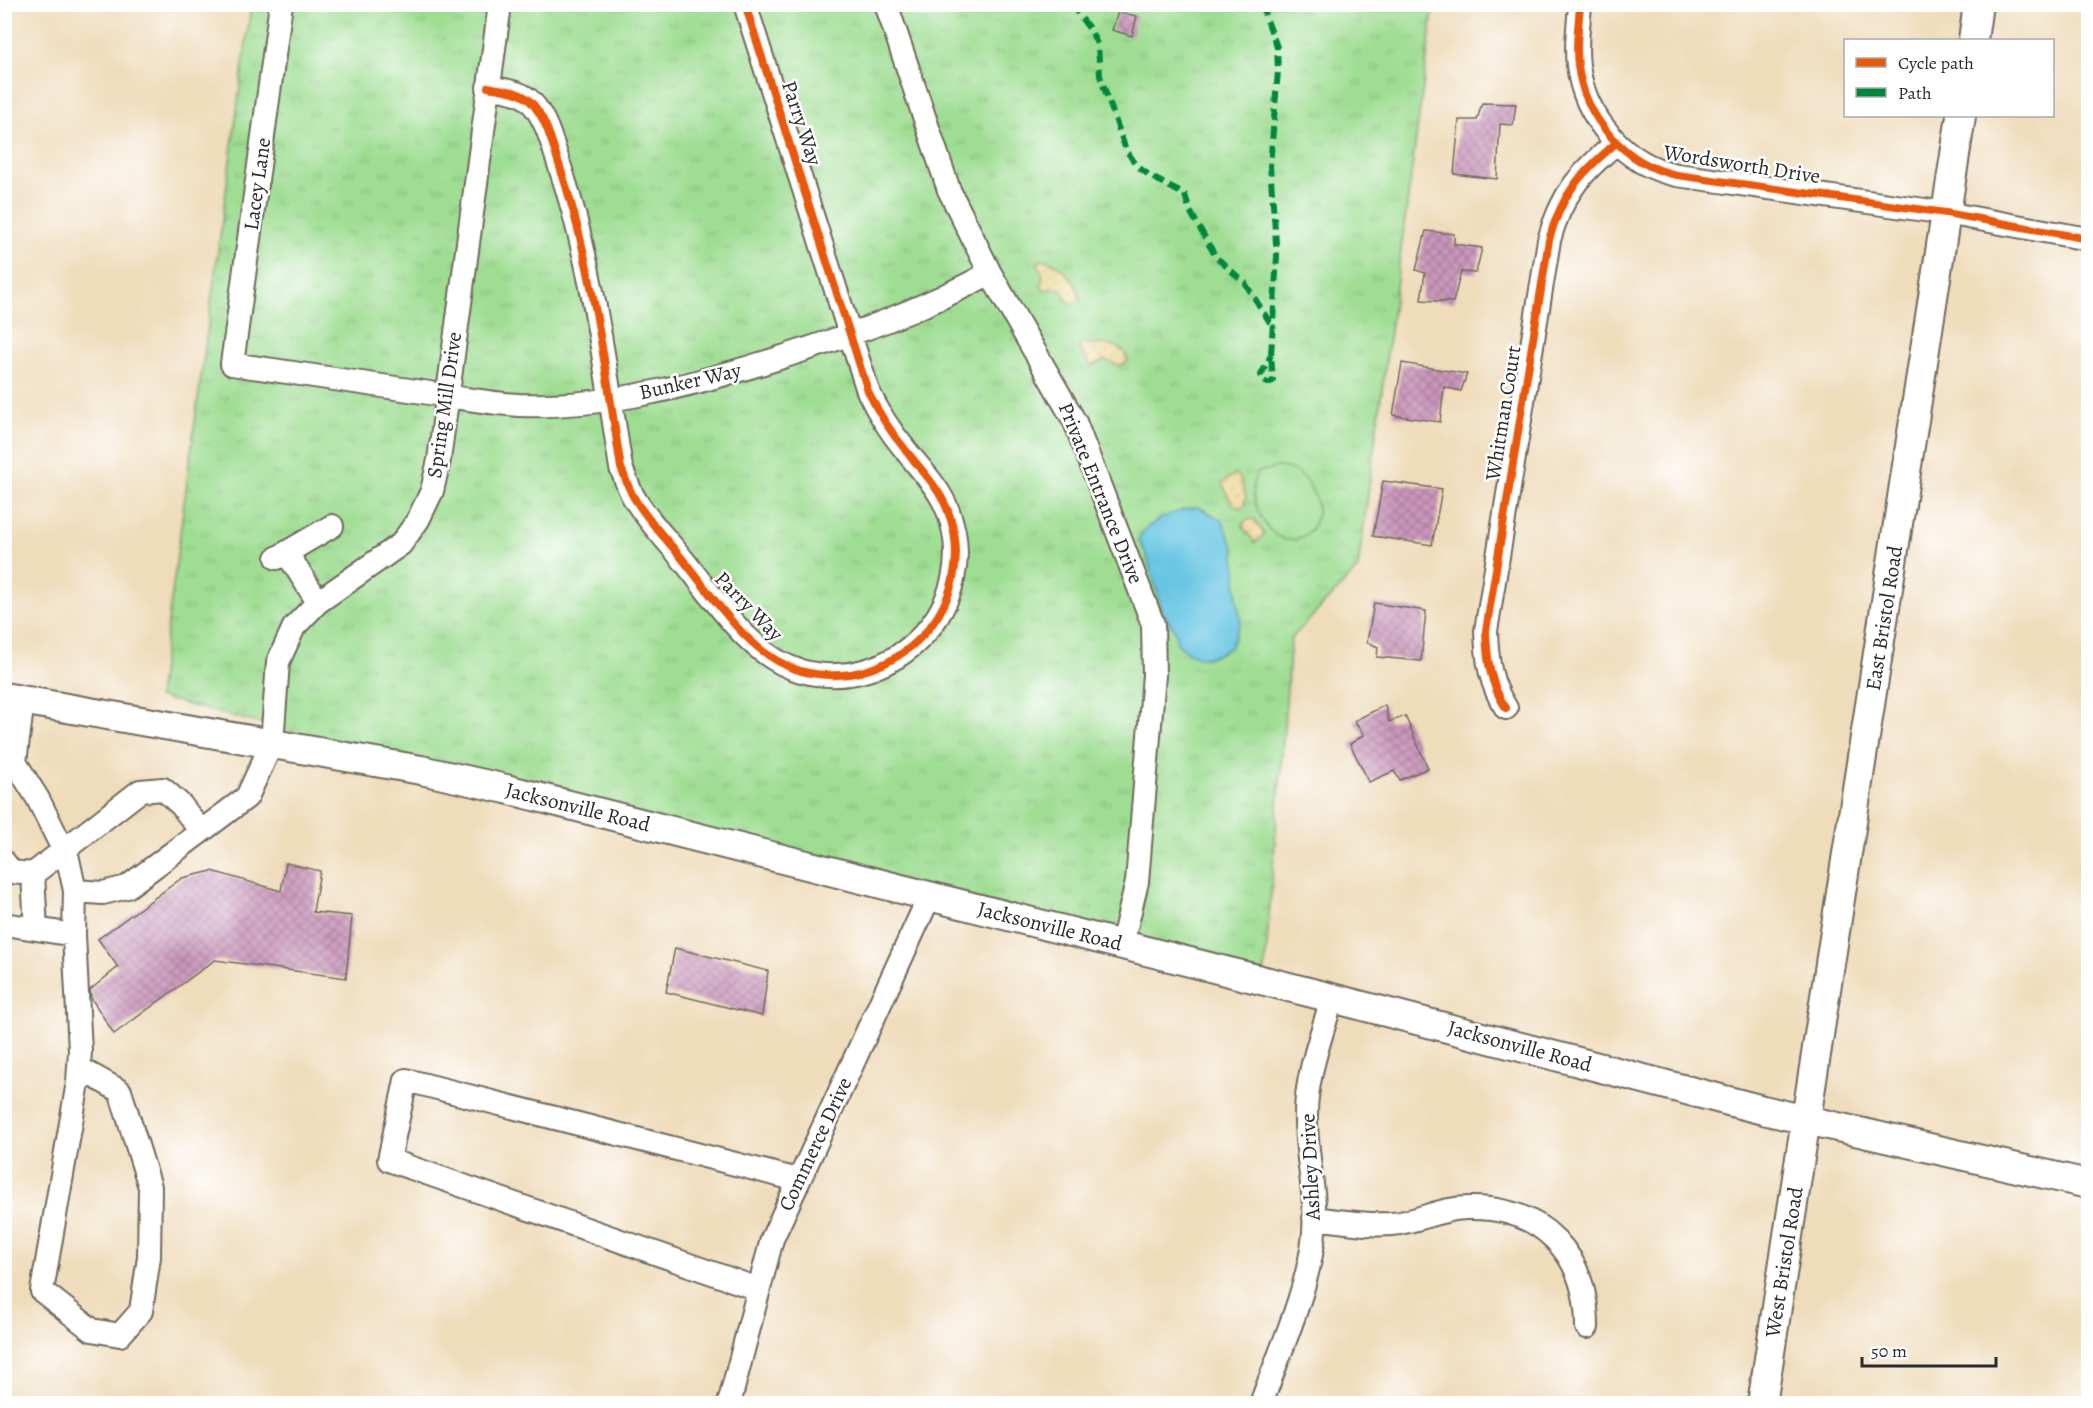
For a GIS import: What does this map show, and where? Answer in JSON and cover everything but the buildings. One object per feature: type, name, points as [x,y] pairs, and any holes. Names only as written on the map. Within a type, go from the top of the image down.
[{"type":"main road","points":[[1973,39],[1978,4]]},
{"type":"main road","name":"East Bristol Road","points":[[1806,1120],[1961,117]]},
{"type":"main road","name":"Jacksonville Road","points":[[14,699],[421,770],[506,789],[930,895],[1806,1120],[2088,1184]]},
{"type":"main road","name":"West Bristol Road","points":[[1762,1404],[1806,1120]]},
{"type":"street","name":"Lacey Lane","points":[[232,364],[281,4]]},
{"type":"street","name":"Spring Mill Drive","points":[[272,743],[278,662],[294,627],[318,602],[401,544],[418,520],[432,491],[439,460],[500,4]]},
{"type":"street","name":"Parry Way","points":[[488,87],[518,94],[529,100],[540,113],[550,138],[586,257],[621,468],[635,499],[752,641],[780,662],[801,670],[849,675],[872,671],[905,651],[928,631],[940,614],[955,570],[955,539],[948,510],[934,485],[880,417],[868,391],[745,4]]},
{"type":"street","name":"Private Entrance Drive","points":[[886,4],[949,190],[990,273],[1076,422],[1153,624],[1154,675],[1137,882],[1122,944]]},
{"type":"street","name":"Wordsworth Drive","points":[[1592,4],[1580,15],[1577,62],[1582,89],[1598,119],[1617,143],[1643,162],[1665,172],[1946,213],[2088,239]]},
{"type":"street","name":"Whitman Court","points":[[1506,708],[1497,695],[1489,673],[1486,631],[1549,240],[1560,206],[1570,188],[1582,173],[1617,143]]},
{"type":"street","name":"Bunker Way","points":[[232,364],[519,405],[549,405],[610,398],[666,390],[711,379],[850,335],[923,307],[990,273]]},
{"type":"street","points":[[318,602],[282,555],[332,526]]},
{"type":"street","points":[[14,699],[15,762],[64,849],[75,891],[78,1068],[42,1291],[92,1330],[120,1335],[141,1311],[149,1257],[150,1186],[120,1091],[78,1068]]},
{"type":"street","points":[[75,891],[104,893],[127,887],[200,830],[247,797],[272,743]]},
{"type":"street","points":[[36,929],[13,869],[64,849],[140,791],[163,789],[182,805],[200,830]]},
{"type":"street","name":"Commerce Drive","points":[[729,1404],[772,1239],[930,895]]},
{"type":"street","points":[[4,924],[74,935]]},
{"type":"street","name":"Ashley Drive","points":[[1269,1401],[1304,1282],[1313,1242],[1314,1218],[1305,1117],[1306,1094],[1332,998]]},
{"type":"street","points":[[759,1289],[388,1160],[406,1080],[798,1180]]},
{"type":"street","points":[[1314,1218],[1374,1225],[1411,1222],[1450,1209],[1468,1208],[1520,1215],[1536,1223],[1569,1255],[1578,1270],[1583,1290],[1587,1327]]},
{"type":"green space","points":[[251,5],[1434,5],[1358,568],[1291,639],[1264,980],[158,697]]},
{"type":"green space","points":[[1277,467],[1292,470],[1304,478],[1317,503],[1316,517],[1311,529],[1301,537],[1289,540],[1277,536],[1265,524],[1255,502],[1253,486],[1256,475]]},
{"type":"sand","points":[[1040,260],[1055,264],[1067,273],[1081,300],[1070,304],[1062,290],[1044,290],[1041,285],[1043,276],[1038,263]]},
{"type":"sand","points":[[1082,343],[1116,347],[1125,354],[1128,361],[1120,366],[1105,360],[1091,366],[1079,348]]},
{"type":"sand","points":[[1235,474],[1240,478],[1246,497],[1244,506],[1239,508],[1231,502],[1222,483]]},
{"type":"sand","points":[[1254,519],[1264,534],[1255,543],[1242,525],[1246,520]]},
{"type":"water","points":[[1198,507],[1222,520],[1235,551],[1237,599],[1241,620],[1230,648],[1202,658],[1190,654],[1177,643],[1175,631],[1163,613],[1146,553],[1138,540],[1148,527],[1164,517]]},
{"type":"marked path","points":[[1071,4],[1091,31],[1098,46],[1100,76],[1126,150],[1137,166],[1150,176],[1185,195],[1190,211],[1216,257],[1245,283],[1274,329]]},
{"type":"marked path","points":[[1261,4],[1277,47],[1278,71],[1270,166],[1277,256],[1271,355],[1273,381],[1268,383],[1263,381],[1261,375],[1271,355]]},
{"type":"cycle path","points":[[488,87],[527,98],[541,115],[551,139],[589,276],[621,468],[636,501],[735,625],[766,653],[783,664],[801,671],[836,675],[869,669],[898,656],[923,635],[942,609],[953,578],[956,545],[944,502],[889,428],[868,391],[745,4]]},
{"type":"cycle path","points":[[1580,4],[1577,57],[1582,84],[1589,103],[1598,120],[1624,150],[1658,170],[1677,175],[1946,213],[2088,239]]},
{"type":"cycle path","points":[[1506,708],[1496,690],[1490,671],[1486,631],[1549,240],[1566,197],[1582,175],[1616,143]]}]
